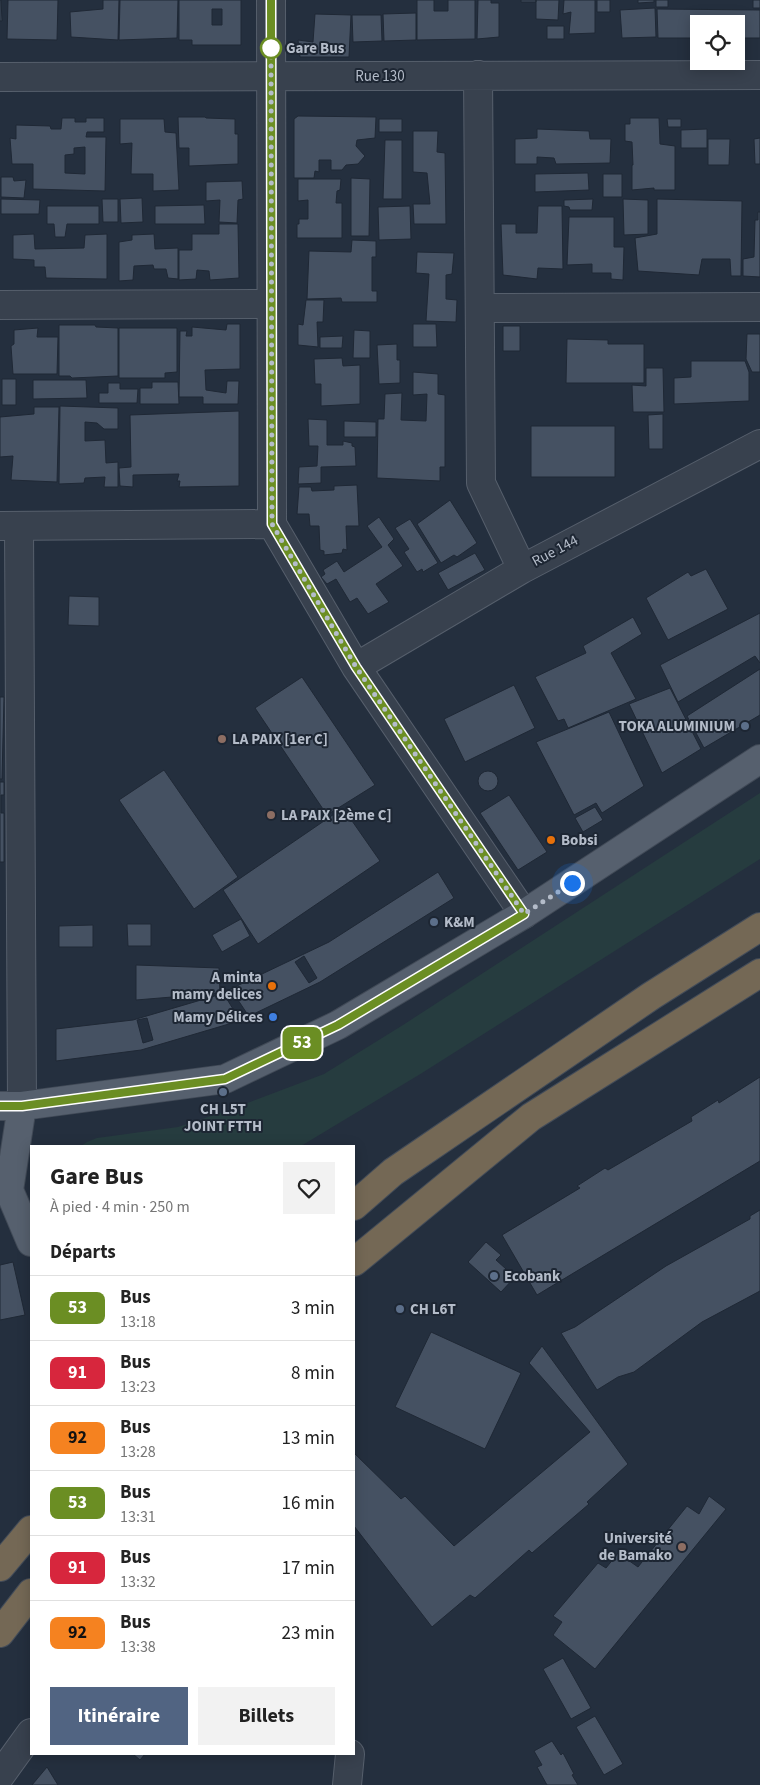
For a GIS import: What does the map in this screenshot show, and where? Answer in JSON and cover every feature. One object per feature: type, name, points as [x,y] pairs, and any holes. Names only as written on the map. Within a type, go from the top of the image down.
[{"type":"highway","points":[[355,1205],[401,1167],[651,996],[760,927]]},
{"type":"highway","points":[[355,1261],[531,1118],[760,973]]},
{"type":"highway","points":[[0,1567],[30,1531]]},
{"type":"highway","points":[[0,1633],[30,1594]]},
{"type":"main road","points":[[30,1240],[4,1194],[11,1106],[225,1079],[338,1025],[524,914],[760,759]]},
{"type":"street","points":[[271,0],[272,524],[356,667],[524,914]]},
{"type":"street","name":"Rue 130","points":[[0,77],[760,75]]},
{"type":"street","points":[[478,76],[481,483],[522,569]]},
{"type":"street","points":[[0,305],[271,304]]},
{"type":"street","points":[[481,308],[760,307]]},
{"type":"street","name":"Rue 144","points":[[356,667],[522,569],[760,444]]},
{"type":"street","points":[[11,1106],[10,526],[272,524]]},
{"type":"street","points":[[0,1776],[30,1734]]},
{"type":"street","points":[[347,1785],[350,1755]]},
{"type":"green space","points":[[760,793],[760,859],[422,1073],[303,1145],[82,1145],[97,1138],[178,1127],[229,1110],[324,1074],[403,1025]]},
{"type":"building","points":[[1,0],[2,21],[0,21]]},
{"type":"building","points":[[8,0],[58,0],[57,40],[7,39]]},
{"type":"building","points":[[103,0],[119,0],[118,40],[71,37],[70,12],[103,9]]},
{"type":"building","points":[[120,0],[178,0],[177,38],[119,40]]},
{"type":"building","points":[[179,0],[241,0],[241,45],[192,45],[192,40],[179,40]],"holes":[[[212,9],[222,9],[222,25],[212,25]]]},
{"type":"building","points":[[417,0],[434,0],[434,11],[448,11],[448,0],[475,0],[475,39],[417,40]]},
{"type":"building","points":[[478,0],[491,0],[491,3],[499,3],[499,37],[477,39]]},
{"type":"building","points":[[521,0],[536,0],[536,2],[521,2]]},
{"type":"building","points":[[536,0],[559,0],[558,20],[536,19]]},
{"type":"building","points":[[564,0],[595,0],[595,33],[569,34],[571,12],[563,14]]},
{"type":"building","points":[[597,0],[610,0],[610,12],[597,12]]},
{"type":"building","points":[[638,0],[654,0],[654,2],[638,3]]},
{"type":"building","points":[[656,0],[668,0],[668,7],[656,7]]},
{"type":"building","points":[[753,0],[760,0],[760,8],[753,8]]},
{"type":"building","points":[[655,8],[656,37],[622,38],[620,10]]},
{"type":"building","points":[[657,9],[760,10],[760,38],[745,38],[745,15],[690,15],[690,38],[658,38]]},
{"type":"building","points":[[416,13],[416,40],[384,41],[383,14]]},
{"type":"building","points":[[315,14],[351,15],[349,57],[300,57],[298,40],[313,42]]},
{"type":"building","points":[[352,15],[381,15],[382,41],[353,42]]},
{"type":"building","points":[[547,26],[564,26],[564,39],[547,39]]},
{"type":"building","points":[[298,116],[376,117],[375,138],[357,140],[356,146],[365,156],[358,164],[346,165],[342,170],[331,170],[331,160],[319,160],[319,172],[315,171],[314,178],[294,178],[294,119]]},
{"type":"building","points":[[178,117],[235,119],[235,134],[238,134],[238,164],[189,166],[189,148],[179,148]]},
{"type":"building","points":[[62,118],[75,118],[75,122],[86,122],[86,118],[104,118],[104,132],[87,132],[86,137],[106,137],[105,191],[33,189],[33,164],[12,164],[10,138],[16,139],[16,125],[50,126],[51,129],[61,129]],"holes":[[[85,147],[85,174],[65,173],[65,155],[74,154],[74,148]]]},
{"type":"building","points":[[630,118],[659,118],[660,144],[675,146],[675,190],[654,190],[654,188],[632,190],[632,142],[625,141],[625,124],[630,124]]},
{"type":"building","points":[[120,119],[164,119],[165,132],[176,133],[179,190],[153,191],[153,174],[131,174],[132,143],[120,144]]},
{"type":"building","points":[[379,119],[402,119],[402,132],[379,132]]},
{"type":"building","points":[[667,119],[681,119],[681,127],[668,127]]},
{"type":"building","points":[[537,129],[589,131],[590,139],[611,139],[610,163],[556,164],[554,158],[537,157],[537,164],[515,164],[515,139],[537,138]]},
{"type":"building","points":[[707,129],[707,148],[681,148],[681,130]]},
{"type":"building","points":[[413,131],[438,131],[437,152],[445,153],[446,224],[414,224],[413,204],[430,204],[427,173],[413,172]]},
{"type":"building","points":[[760,138],[760,164],[755,164],[754,139]]},
{"type":"building","points":[[708,139],[730,139],[729,165],[708,165]]},
{"type":"building","points":[[385,140],[402,140],[402,199],[383,199]]},
{"type":"building","points":[[588,173],[589,190],[535,192],[535,174]]},
{"type":"building","points":[[603,174],[622,174],[622,197],[603,197]]},
{"type":"building","points":[[1,177],[13,177],[14,181],[26,180],[24,198],[1,197]]},
{"type":"building","points":[[351,178],[370,179],[369,236],[351,236]]},
{"type":"building","points":[[298,179],[341,179],[336,203],[342,203],[342,238],[297,238],[299,219],[308,219],[308,200],[298,201]]},
{"type":"building","points":[[242,181],[243,199],[238,200],[237,223],[219,222],[220,200],[206,201],[206,182]]},
{"type":"building","points":[[142,198],[143,222],[121,223],[120,199]]},
{"type":"building","points":[[1,199],[40,200],[39,214],[1,214]]},
{"type":"building","points":[[102,199],[118,199],[118,222],[103,222]]},
{"type":"building","points":[[593,199],[592,210],[570,210],[569,207],[564,206],[564,200]]},
{"type":"building","points":[[623,199],[648,200],[648,234],[624,235]]},
{"type":"building","points":[[657,199],[742,201],[741,276],[731,276],[730,259],[702,259],[699,275],[638,271],[635,238],[657,234]]},
{"type":"building","points":[[204,205],[205,224],[155,224],[155,206]]},
{"type":"building","points":[[47,206],[99,206],[99,224],[67,224],[65,237],[55,237],[54,224],[47,224]]},
{"type":"building","points":[[410,206],[411,239],[379,240],[378,207]]},
{"type":"building","points":[[538,206],[562,206],[563,269],[538,268],[537,279],[503,275],[501,224],[516,224],[516,233],[537,233]]},
{"type":"building","points":[[758,212],[760,212],[760,277],[743,276],[743,259],[754,257],[755,220],[758,220]]},
{"type":"building","points":[[569,217],[614,217],[614,247],[624,247],[623,280],[611,279],[611,273],[592,273],[592,264],[567,265]]},
{"type":"building","points":[[219,224],[238,224],[239,278],[210,280],[209,271],[197,270],[196,279],[179,280],[179,250],[192,250],[192,234],[219,234]]},
{"type":"building","points":[[34,234],[35,249],[84,248],[85,235],[107,234],[107,279],[46,278],[45,267],[34,267],[34,260],[13,259],[13,235]]},
{"type":"building","points":[[154,234],[155,249],[178,248],[178,279],[168,278],[166,269],[154,269],[153,265],[134,266],[133,280],[119,281],[119,242],[132,240],[132,235]]},
{"type":"building","points":[[352,240],[376,241],[376,257],[372,257],[372,291],[377,291],[377,302],[342,302],[341,298],[307,299],[309,251],[351,252]]},
{"type":"building","points":[[417,252],[454,253],[452,274],[446,275],[446,299],[457,300],[456,322],[426,321],[429,274],[416,273]]},
{"type":"building","points":[[306,300],[324,300],[323,322],[317,322],[318,347],[298,345],[298,324],[303,325]]},
{"type":"building","points":[[227,324],[240,324],[240,369],[205,370],[206,390],[226,393],[227,381],[239,381],[238,404],[203,404],[203,397],[179,397],[180,331],[187,331],[186,336],[192,336],[192,327],[226,330]]},
{"type":"building","points":[[413,324],[436,324],[437,347],[413,347]]},
{"type":"building","points":[[59,325],[95,325],[96,327],[118,328],[118,376],[72,378],[70,376],[59,376]]},
{"type":"building","points":[[503,326],[520,326],[520,351],[503,351]]},
{"type":"building","points":[[38,328],[37,337],[58,337],[57,374],[13,374],[11,346],[14,344],[14,330]]},
{"type":"building","points":[[119,328],[177,328],[177,372],[165,373],[165,378],[119,378]]},
{"type":"building","points":[[354,330],[370,331],[370,358],[353,358]]},
{"type":"building","points":[[747,334],[760,334],[760,372],[752,372],[746,359]]},
{"type":"building","points":[[343,336],[342,348],[320,348],[320,337]]},
{"type":"building","points":[[567,339],[608,340],[608,344],[644,344],[644,383],[566,383]]},
{"type":"building","points":[[397,344],[397,360],[400,360],[400,383],[379,384],[377,345]]},
{"type":"building","points":[[342,358],[343,366],[360,365],[360,404],[321,406],[321,384],[315,384],[314,359]]},
{"type":"building","points":[[691,361],[745,361],[749,372],[749,401],[674,404],[674,378],[691,377]]},
{"type":"building","points":[[646,368],[663,368],[664,412],[633,412],[632,385],[646,386]]},
{"type":"building","points":[[413,372],[438,374],[438,394],[445,395],[445,467],[440,467],[440,481],[377,478],[378,419],[384,419],[385,394],[402,393],[401,420],[426,421],[427,394],[413,395]]},
{"type":"building","points":[[2,379],[16,379],[16,405],[2,405]]},
{"type":"building","points":[[33,380],[86,380],[87,398],[33,399]]},
{"type":"building","points":[[152,382],[178,382],[179,404],[140,404],[140,388],[152,388]]},
{"type":"building","points":[[108,383],[120,383],[120,389],[138,389],[137,403],[99,403],[99,393],[108,393]]},
{"type":"building","points":[[60,406],[118,408],[118,429],[104,429],[97,423],[85,422],[85,441],[105,440],[106,463],[118,462],[118,487],[104,487],[105,477],[85,478],[84,483],[59,484]]},
{"type":"building","points":[[34,407],[59,407],[57,482],[11,480],[13,456],[0,457],[0,417],[34,414]]},
{"type":"building","points":[[239,411],[239,486],[179,487],[180,481],[177,481],[179,474],[133,475],[133,487],[120,486],[119,468],[131,467],[130,415]]},
{"type":"building","points":[[663,414],[663,449],[649,449],[648,415]]},
{"type":"building","points":[[308,419],[327,420],[327,445],[343,445],[343,441],[352,443],[352,446],[355,447],[356,466],[321,467],[321,483],[298,484],[299,467],[317,466],[318,446],[309,446]]},
{"type":"building","points":[[344,421],[376,422],[376,437],[344,437]]},
{"type":"building","points":[[531,426],[615,426],[615,477],[531,477]]},
{"type":"building","points":[[357,485],[359,526],[346,526],[347,550],[343,549],[342,553],[324,555],[324,551],[320,550],[319,526],[310,526],[309,514],[297,514],[299,487],[311,487],[312,491],[334,490],[334,486]]},
{"type":"building","points":[[450,500],[477,543],[457,557],[454,555],[441,563],[417,524]]},
{"type":"building","points":[[379,517],[394,539],[388,545],[403,566],[376,584],[389,602],[368,614],[357,598],[350,602],[336,579],[327,584],[321,577],[325,574],[323,570],[337,561],[344,572],[382,547],[367,526]]},
{"type":"building","points":[[410,519],[438,563],[423,572],[422,569],[417,572],[404,552],[409,549],[395,528]]},
{"type":"building","points":[[475,553],[485,570],[448,590],[438,573]]},
{"type":"building","points":[[706,569],[728,609],[668,640],[646,598],[688,572],[691,576]]},
{"type":"building","points":[[69,596],[99,597],[99,626],[68,625]]},
{"type":"building","points":[[760,613],[760,663],[755,656],[678,702],[660,665]]},
{"type":"building","points":[[633,617],[642,634],[611,653],[636,699],[568,728],[564,719],[558,721],[535,677],[586,653],[583,646]]},
{"type":"building","points":[[760,669],[760,715],[704,748],[687,716]]},
{"type":"building","points":[[302,677],[375,785],[327,815],[255,708]]},
{"type":"building","points":[[514,685],[535,728],[465,762],[444,719]]},
{"type":"building","points":[[670,688],[701,749],[662,773],[629,704]]},
{"type":"building","points":[[0,697],[4,697],[2,779],[0,779]]},
{"type":"building","points":[[609,712],[644,786],[602,813],[596,803],[574,815],[536,742]]},
{"type":"building","points":[[164,770],[238,877],[194,909],[119,800]]},
{"type":"building","points":[[484,771],[492,771],[498,777],[498,785],[492,791],[484,791],[478,785],[478,777]]},
{"type":"building","points":[[0,782],[4,782],[4,795],[1,795],[1,813],[4,813],[4,862],[0,862]]},
{"type":"building","points":[[509,795],[547,852],[518,870],[480,813]]},
{"type":"building","points":[[595,807],[603,820],[583,832],[575,818]]},
{"type":"building","points":[[343,808],[380,861],[258,944],[223,890]]},
{"type":"building","points":[[438,872],[454,898],[320,982],[239,1021],[141,1050],[56,1061],[56,1029],[133,1020],[218,995],[329,942]],"holes":[[[304,956],[317,978],[309,983],[295,962]],[[232,991],[246,1012],[238,1017],[225,996]],[[147,1018],[153,1040],[143,1043],[137,1020]]]},
{"type":"building","points":[[241,919],[250,936],[222,952],[212,935]]},
{"type":"building","points":[[127,924],[151,924],[151,946],[128,946]]},
{"type":"building","points":[[93,925],[93,947],[59,947],[59,926]]},
{"type":"building","points":[[136,965],[219,968],[220,993],[136,1000]]},
{"type":"building","points":[[760,1077],[760,1161],[537,1295],[502,1235],[580,1188],[577,1186],[605,1168],[608,1170],[692,1121],[691,1117],[718,1100],[719,1103]]},
{"type":"building","points":[[760,1210],[760,1291],[702,1322],[634,1372],[618,1377],[597,1390],[561,1333],[575,1327],[666,1266],[750,1219],[750,1216]]},
{"type":"building","points":[[486,1242],[501,1255],[496,1260],[515,1277],[501,1292],[468,1262]]},
{"type":"building","points":[[13,1262],[25,1315],[0,1320],[0,1265]]},
{"type":"building","points":[[431,1332],[521,1373],[485,1449],[395,1407]]},
{"type":"building","points":[[542,1346],[628,1464],[587,1502],[589,1504],[532,1553],[529,1550],[475,1598],[470,1595],[432,1627],[355,1527],[355,1454],[401,1499],[405,1496],[454,1546],[590,1432],[529,1363]]},
{"type":"building","points":[[709,1496],[726,1509],[595,1669],[553,1635],[562,1622],[553,1616],[598,1563],[606,1568],[618,1553],[638,1567],[687,1506],[699,1514]]},
{"type":"building","points":[[563,1658],[591,1708],[571,1719],[543,1669]]},
{"type":"building","points":[[595,1716],[623,1764],[604,1775],[576,1727]]},
{"type":"building","points":[[552,1741],[561,1755],[563,1753],[578,1785],[547,1785],[537,1767],[542,1765],[534,1751]]},
{"type":"building","points":[[134,1755],[144,1755],[140,1760]]},
{"type":"building","points":[[47,1767],[58,1785],[32,1785]]},
{"type":"bus line","name":"53","points":[[0,1106],[22,1106],[225,1079],[338,1025],[524,914],[356,667],[272,524],[271,0]]},
{"type":"place","name":"Gare Bus","points":[[271,48]]},
{"type":"place","name":"TOKA ALUMINIUM","points":[[745,726]]},
{"type":"place","name":"LA PAIX [1er C]","points":[[222,739]]},
{"type":"place","name":"LA PAIX [2ème C]","points":[[271,815]]},
{"type":"place","name":"Bobsi","points":[[551,840]]},
{"type":"place","name":"K&M","points":[[434,922]]},
{"type":"place","name":"A minta mamy delices","points":[[272,986]]},
{"type":"place","name":"Mamy Délices","points":[[273,1017]]},
{"type":"place","name":"CH L5T JOINT FTTH","points":[[223,1092]]},
{"type":"place","name":"Ecobank","points":[[494,1276]]},
{"type":"place","name":"CH L6T","points":[[400,1309]]},
{"type":"place","name":"Université de Bamako","points":[[682,1547]]},
{"type":"route","points":[[271,48],[272,524],[356,667],[524,914],[572,883]]}]
